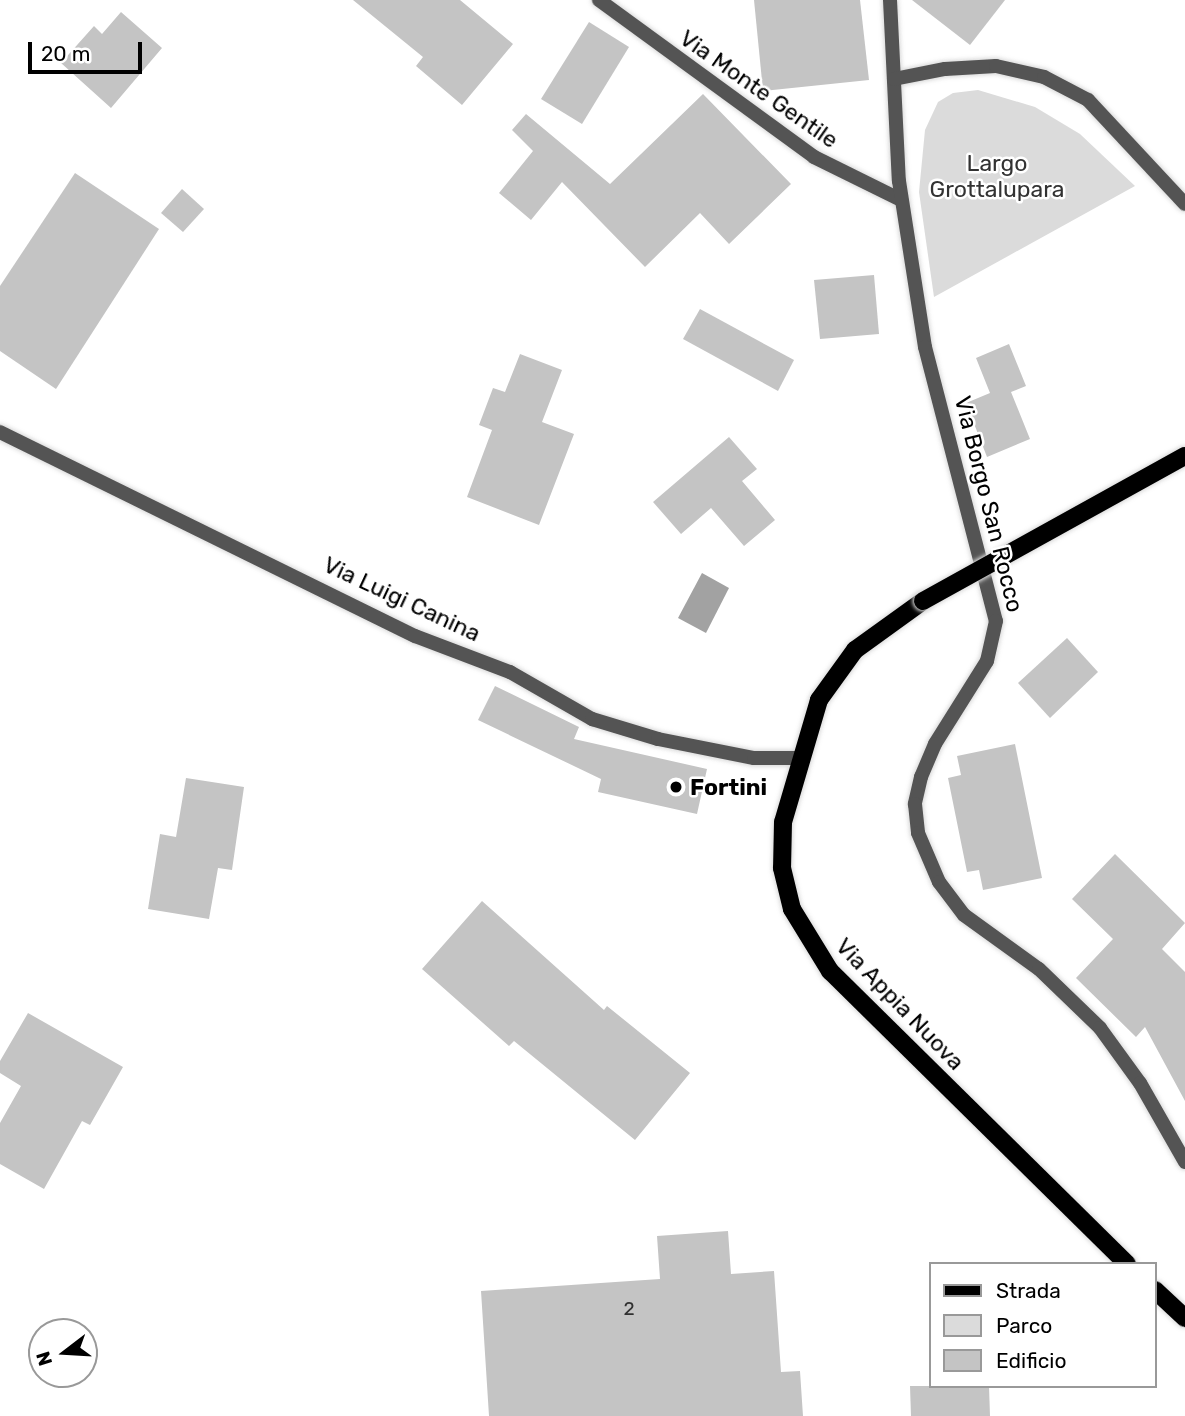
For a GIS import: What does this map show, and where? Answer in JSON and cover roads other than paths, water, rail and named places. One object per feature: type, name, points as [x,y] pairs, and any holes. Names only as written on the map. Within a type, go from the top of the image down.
[{"type":"main road","name":"Via Appia Nuova","points":[[1125,1262],[991,1133],[814,951],[792,909],[782,868],[783,822],[799,758],[819,700],[836,672],[879,628],[1185,456]]},
{"type":"main road","points":[[1157,1292],[1185,1318]]},
{"type":"street","name":"Via Monte Gentile","points":[[598,0],[814,157],[901,200]]},
{"type":"street","points":[[891,7],[901,200]]},
{"type":"street","points":[[894,79],[946,69],[996,66],[1044,77],[1088,100],[1185,204]]},
{"type":"street","name":"Via Borgo San Rocco","points":[[901,200],[925,347],[993,597],[995,633],[991,653],[935,744],[921,777],[915,804],[922,844],[939,882],[964,915],[1039,969],[1100,1028],[1140,1083],[1185,1162]]},
{"type":"street","name":"Via Luigi Canina","points":[[0,432],[415,636],[510,672],[592,719],[657,739],[754,758],[799,758]]},
{"type":"place","name":"Fortini","points":[[676,787]]},
{"type":"park label","name":"Largo Grottalupara","points":[[997,176]]}]
